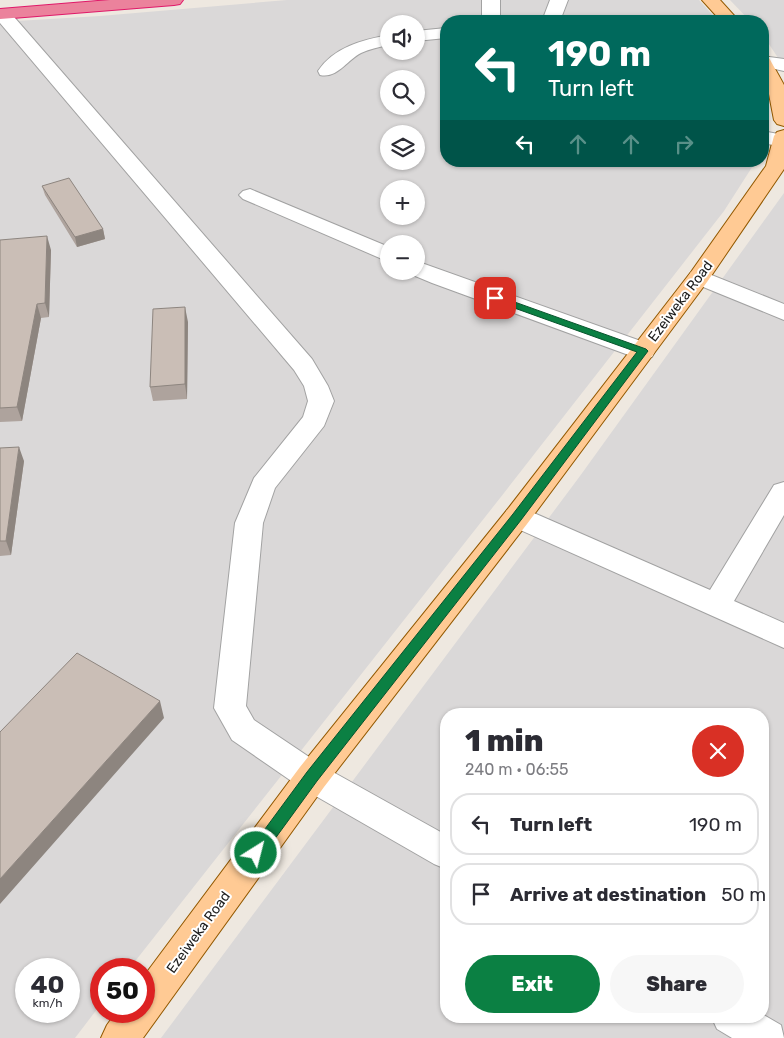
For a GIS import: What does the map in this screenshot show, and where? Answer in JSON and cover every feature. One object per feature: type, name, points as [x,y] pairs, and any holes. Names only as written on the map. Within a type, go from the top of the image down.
[{"type":"highway","points":[[3,7],[174,0]]},
{"type":"main road","points":[[711,0],[725,15]]},
{"type":"main road","name":"Ezeiweka Road","points":[[155,991],[312,777],[517,517],[699,277],[776,166],[779,94],[769,73]]},
{"type":"main road","points":[[120,1038],[131,1023]]},
{"type":"street","points":[[491,0],[491,15]]},
{"type":"street","points":[[554,15],[559,0]]},
{"type":"street","points":[[3,7],[303,365],[316,386],[321,401],[315,420],[262,485],[249,523],[230,708],[243,730],[312,777],[440,851]]},
{"type":"street","points":[[425,35],[440,34]]},
{"type":"street","points":[[327,71],[345,53],[363,45],[380,42]]},
{"type":"street","points":[[769,61],[784,65]]},
{"type":"street","points":[[250,195],[380,252]]},
{"type":"street","points":[[425,272],[643,351]]},
{"type":"street","points":[[699,277],[784,313]]},
{"type":"street","points":[[716,605],[784,492]]},
{"type":"street","points":[[517,517],[784,636]]},
{"type":"street","points":[[742,1023],[768,1038]]},
{"type":"shaded area","points":[[287,0],[699,0],[713,15],[440,15],[440,167],[752,167],[724,211],[138,958],[90,958],[90,1018],[75,1038],[0,1038],[0,22],[100,16]]},
{"type":"shaded area","points":[[730,0],[784,0],[784,67],[769,44],[769,15],[744,15]]},
{"type":"shaded area","points":[[784,193],[784,1038],[161,1038],[580,476]]},
{"type":"building","points":[[69,178],[103,229],[75,237],[42,186]]},
{"type":"building","points":[[47,236],[45,303],[37,304],[17,407],[0,408],[0,240]]},
{"type":"building","points":[[185,307],[185,384],[150,387],[153,309]]},
{"type":"building","points":[[19,447],[6,541],[0,541],[0,448]]},
{"type":"building","points":[[77,653],[160,701],[0,879],[0,732]]},
{"type":"route","points":[[256,853],[312,777],[517,517],[643,351],[495,298]]}]
